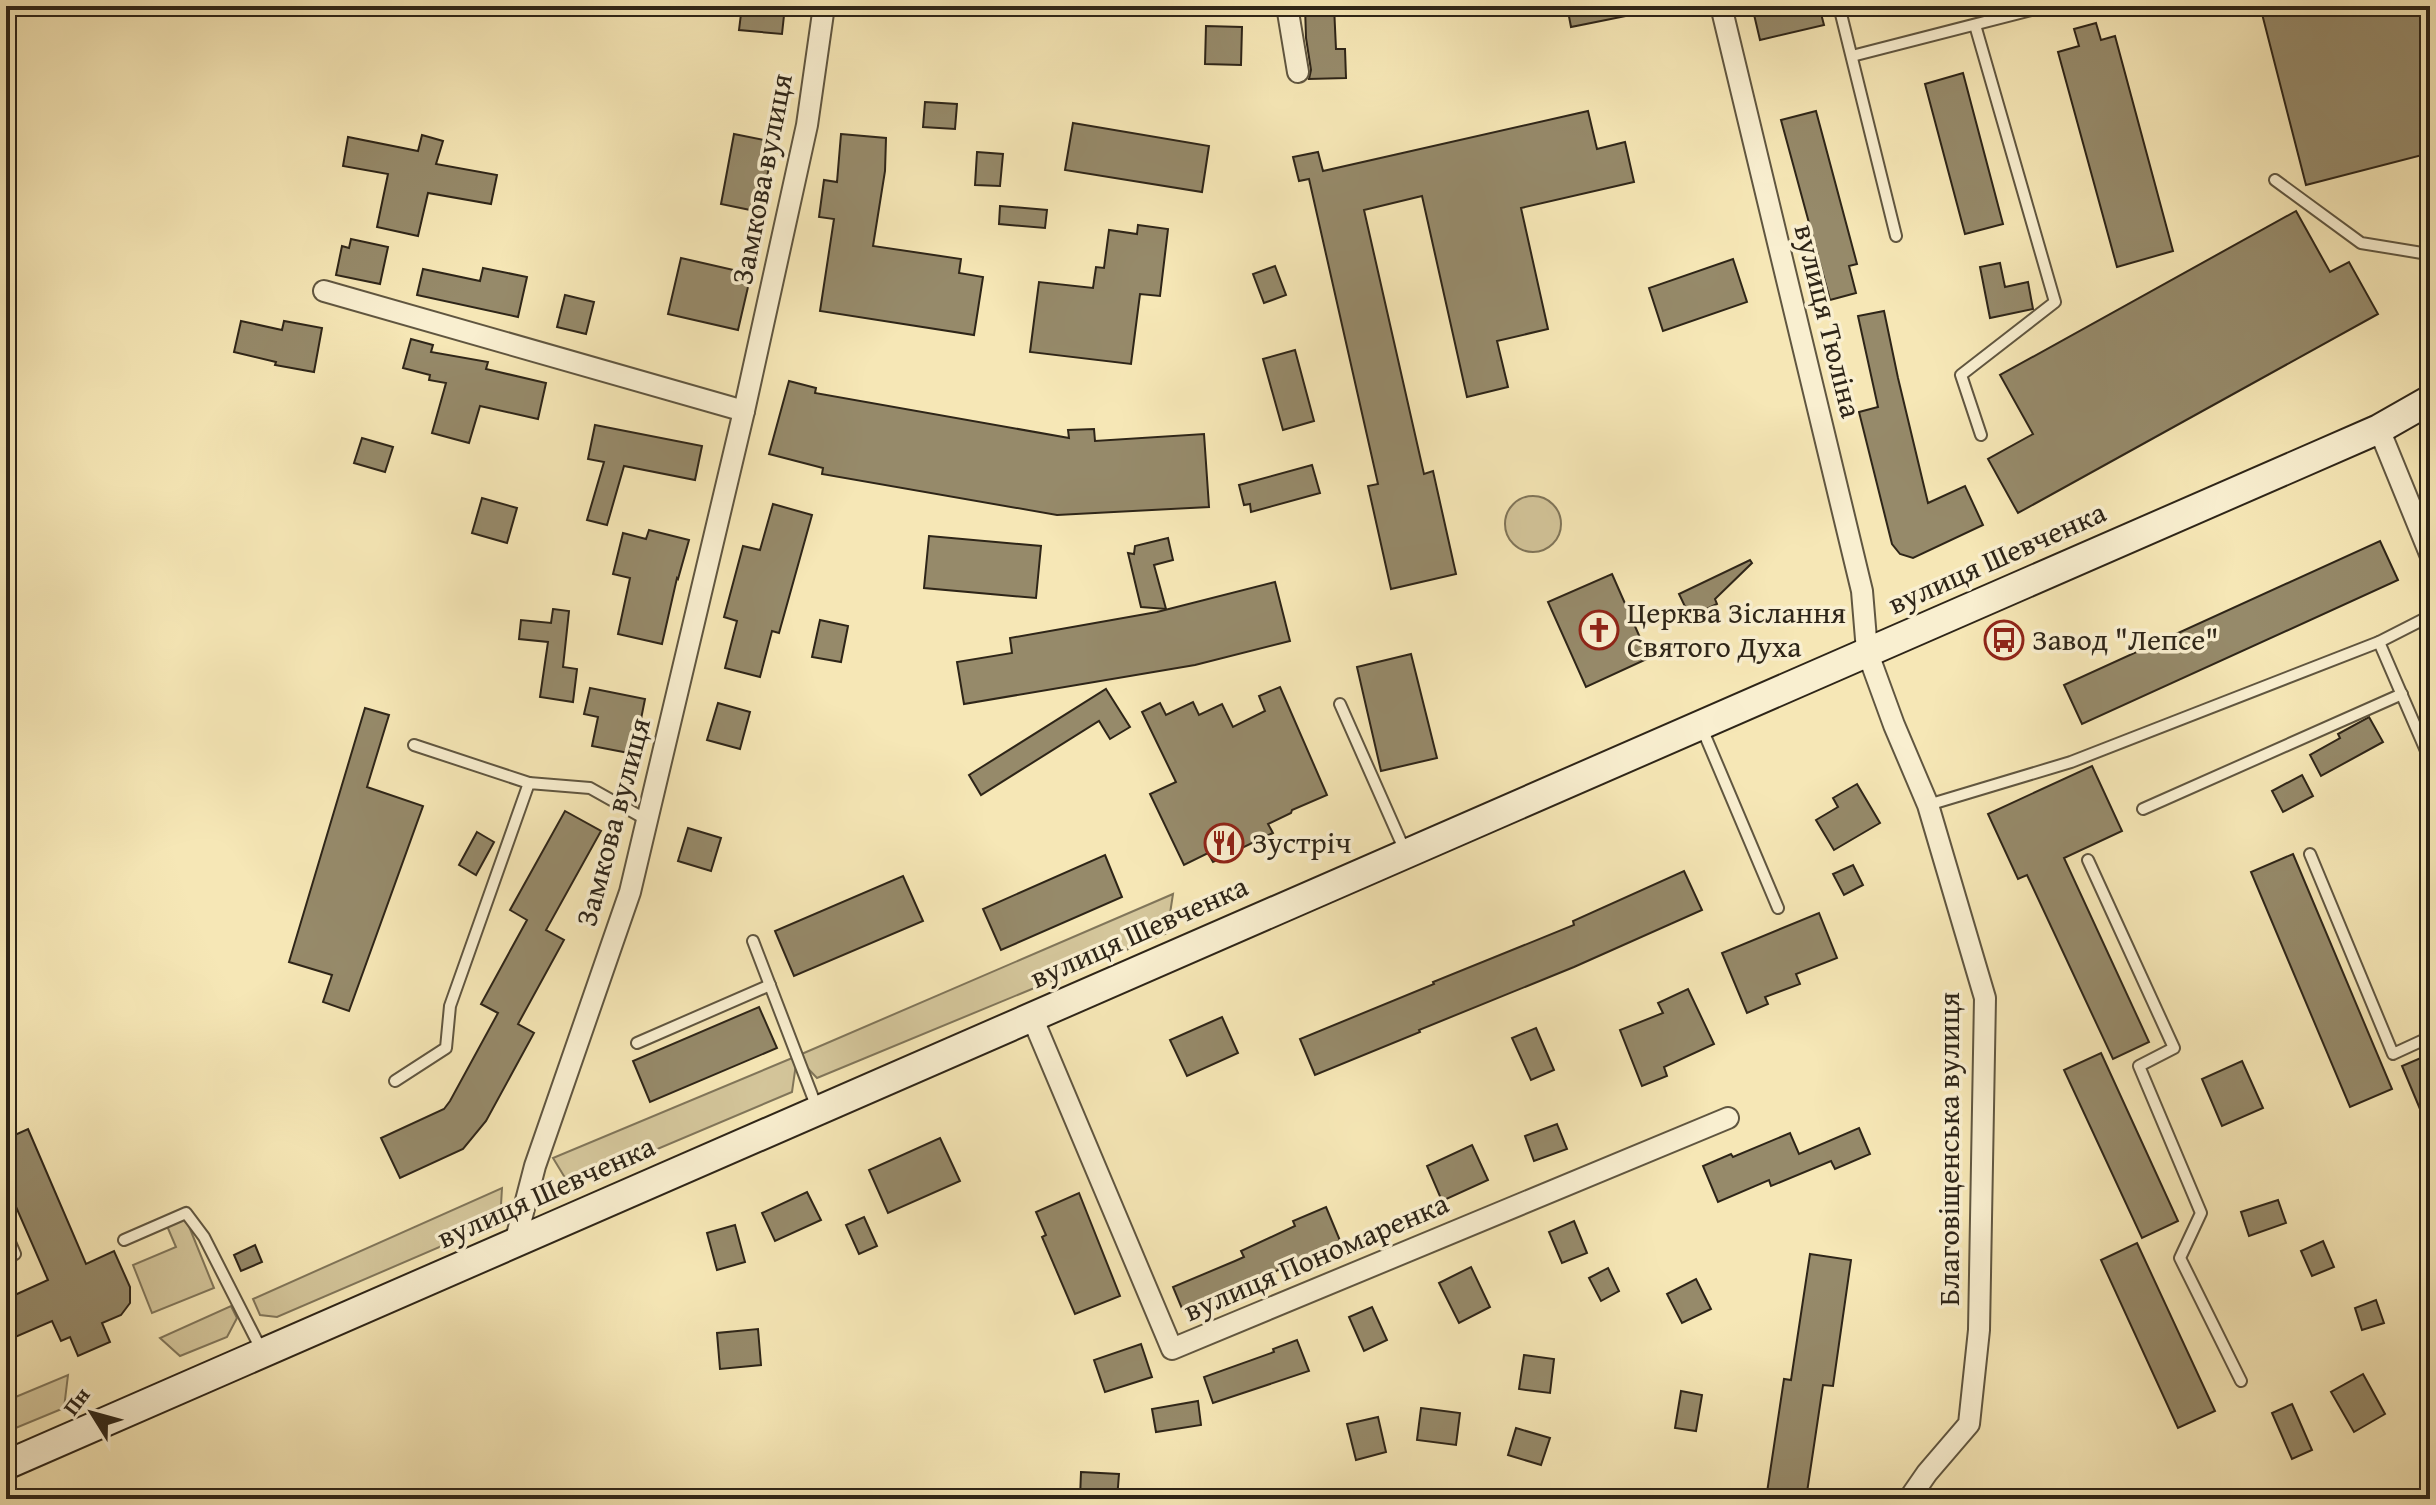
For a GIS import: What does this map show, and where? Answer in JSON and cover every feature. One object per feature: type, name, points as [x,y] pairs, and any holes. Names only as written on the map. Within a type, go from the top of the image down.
[{"type":"main road","name":"вулиця Шевченка","points":[[6,1465],[2379,429],[2430,400]]},
{"type":"street","name":"Замкова вулиця","points":[[515,1243],[535,1166],[630,892],[744,411],[807,125],[824,6]]},
{"type":"street","points":[[1287,6],[1298,72]]},
{"type":"street","name":"вулиця Тюліна","points":[[1721,6],[1862,591],[1867,651]]},
{"type":"street","points":[[324,291],[744,411]]},
{"type":"street","points":[[2379,429],[2430,554]]},
{"type":"street","name":"Благовіщенська вулиця","points":[[1867,651],[1928,805],[1985,998],[1982,1256],[1979,1330],[1969,1424],[1909,1499]]},
{"type":"street","name":"вулиця Пономаренка","points":[[1032,1017],[1172,1349],[1728,1118]]},
{"type":"lane","points":[[1839,6],[1896,236]]},
{"type":"lane","points":[[1852,56],[2047,6]]},
{"type":"lane","points":[[1975,25],[2055,302],[1961,375],[1981,435]]},
{"type":"lane","points":[[2275,180],[2361,243],[2422,253],[2430,248]]},
{"type":"lane","points":[[1928,805],[2071,762],[2379,642],[2430,616]]},
{"type":"lane","points":[[2379,642],[2430,760]]},
{"type":"lane","points":[[2143,809],[2402,694]]},
{"type":"lane","points":[[1340,704],[1406,853]]},
{"type":"lane","points":[[1700,725],[1778,908]]},
{"type":"lane","points":[[414,745],[529,783],[590,788],[647,820]]},
{"type":"lane","points":[[395,1081],[446,1048],[450,1006],[529,783]]},
{"type":"lane","points":[[2310,854],[2393,1054],[2430,1037]]},
{"type":"lane","points":[[2088,860],[2174,1048],[2139,1066],[2201,1213],[2180,1258],[2241,1381]]},
{"type":"lane","points":[[753,941],[818,1110]]},
{"type":"lane","points":[[637,1043],[770,985]]},
{"type":"lane","points":[[124,1240],[186,1213],[204,1237],[263,1353]]},
{"type":"lane","points":[[6,1233],[15,1254],[6,1258]]},
{"type":"shaded area","points":[[1533,496],[1552,505],[1561,524],[1552,543],[1533,552],[1514,543],[1505,524],[1514,505]]},
{"type":"shaded area","points":[[1173,894],[1167,933],[817,1078],[797,1057],[792,1092],[570,1186],[553,1158],[797,1056]]},
{"type":"shaded area","points":[[502,1188],[501,1205],[486,1227],[277,1317],[260,1315],[253,1299]]},
{"type":"shaded area","points":[[186,1219],[214,1288],[152,1313],[133,1265],[176,1247],[167,1226]]},
{"type":"shaded area","points":[[231,1306],[237,1318],[227,1337],[180,1356],[160,1338]]},
{"type":"shaded area","points":[[68,1375],[64,1408],[6,1432],[6,1401]]},
{"type":"building","points":[[742,6],[785,6],[782,34],[739,30]]},
{"type":"building","points":[[1305,6],[1334,6],[1336,49],[1345,49],[1346,78],[1309,79],[1311,70]]},
{"type":"building","points":[[1567,6],[1630,6],[1631,15],[1571,27]]},
{"type":"building","points":[[1752,6],[1819,6],[1824,25],[1760,40]]},
{"type":"building","points":[[2260,6],[2430,6],[2430,153],[2306,185]]},
{"type":"building","points":[[2096,23],[2101,40],[2115,36],[2173,251],[2117,267],[2058,52],[2079,46],[2074,29]]},
{"type":"building","points":[[1206,26],[1242,27],[1241,65],[1205,64]]},
{"type":"building","points":[[1963,73],[2003,224],[1965,234],[1925,84]]},
{"type":"building","points":[[925,102],[957,104],[955,129],[923,127]]},
{"type":"building","points":[[1588,111],[1597,149],[1625,142],[1634,182],[1521,208],[1548,329],[1497,341],[1508,387],[1467,397],[1422,196],[1364,210],[1424,474],[1433,471],[1456,574],[1391,589],[1368,486],[1378,484],[1309,179],[1299,181],[1293,157],[1318,152],[1323,171]]},
{"type":"building","points":[[1816,111],[1857,264],[1849,266],[1856,293],[1830,300],[1781,120]]},
{"type":"building","points":[[1073,123],[1209,146],[1202,192],[1065,170]]},
{"type":"building","points":[[734,134],[774,142],[760,212],[721,204]]},
{"type":"building","points":[[841,134],[886,138],[885,171],[873,246],[961,259],[959,273],[983,277],[974,335],[820,311],[834,219],[819,217],[824,180],[837,182]]},
{"type":"building","points":[[422,135],[443,141],[436,164],[497,175],[491,204],[428,193],[418,236],[377,227],[388,174],[343,166],[348,137],[418,151]]},
{"type":"building","points":[[977,152],[1003,154],[1000,186],[975,185]]},
{"type":"building","points":[[1000,206],[1047,210],[1045,228],[999,224]]},
{"type":"building","points":[[2296,211],[2330,272],[2349,262],[2378,314],[2018,513],[1988,459],[2033,434],[2000,375]]},
{"type":"building","points":[[1138,225],[1168,229],[1160,296],[1140,294],[1131,364],[1030,352],[1039,282],[1093,288],[1096,267],[1104,268],[1109,230],[1137,234]]},
{"type":"building","points":[[351,239],[388,247],[380,284],[336,275],[342,246],[349,248]]},
{"type":"building","points":[[681,258],[751,274],[738,330],[668,314]]},
{"type":"building","points":[[1733,259],[1747,302],[1663,331],[1649,288]]},
{"type":"building","points":[[2000,263],[2005,287],[2028,282],[2033,309],[1990,318],[1980,267]]},
{"type":"building","points":[[1275,266],[1286,295],[1264,303],[1253,274]]},
{"type":"building","points":[[483,268],[527,277],[518,317],[417,295],[423,269],[480,281]]},
{"type":"building","points":[[565,295],[594,302],[586,334],[557,327]]},
{"type":"building","points":[[1884,311],[1928,503],[1965,486],[1983,525],[1913,558],[1900,554],[1892,544],[1859,412],[1878,407],[1858,316]]},
{"type":"building","points":[[241,321],[282,330],[284,321],[322,328],[314,372],[275,365],[276,362],[234,352]]},
{"type":"building","points":[[411,339],[433,345],[431,352],[488,362],[486,369],[546,383],[538,419],[480,406],[469,443],[432,433],[446,383],[429,380],[430,375],[403,368]]},
{"type":"building","points":[[1295,350],[1314,421],[1283,430],[1263,359]]},
{"type":"building","points":[[789,381],[816,388],[815,393],[1069,438],[1068,430],[1094,429],[1095,441],[1204,434],[1209,507],[1057,515],[822,474],[823,468],[769,454]]},
{"type":"building","points":[[595,425],[702,446],[695,480],[624,466],[607,525],[587,520],[604,462],[588,459]]},
{"type":"building","points":[[362,438],[393,447],[385,472],[354,463]]},
{"type":"building","points":[[1312,465],[1320,493],[1251,512],[1250,504],[1244,505],[1239,485]]},
{"type":"building","points":[[482,498],[517,508],[507,543],[472,533]]},
{"type":"building","points":[[773,504],[812,515],[779,633],[772,631],[760,677],[725,668],[737,621],[724,617],[743,546],[760,550]]},
{"type":"building","points":[[649,530],[689,540],[662,644],[618,634],[630,578],[613,574],[623,533],[646,539]]},
{"type":"building","points":[[929,536],[1041,546],[1036,598],[924,588]]},
{"type":"building","points":[[1168,538],[1173,560],[1154,565],[1166,609],[1141,607],[1128,553],[1134,554],[1135,546]]},
{"type":"building","points":[[2380,541],[2398,580],[2082,724],[2064,685]]},
{"type":"building","points":[[1750,560],[1752,563],[1715,599],[1717,604],[1690,617],[1679,594]]},
{"type":"building","name":"Церква Зіслання Святого Духа","points":[[1612,574],[1649,658],[1586,687],[1548,602]]},
{"type":"building","points":[[1275,582],[1290,641],[1195,665],[964,704],[957,662],[1012,653],[1010,638],[1157,612]]},
{"type":"building","points":[[553,609],[569,611],[563,667],[577,669],[573,702],[540,697],[548,642],[519,639],[521,620],[551,623]]},
{"type":"building","points":[[820,620],[848,626],[841,662],[812,657]]},
{"type":"building","points":[[1411,654],[1437,758],[1381,771],[1357,667]]},
{"type":"building","points":[[1280,687],[1327,795],[1268,824],[1273,833],[1213,862],[1208,853],[1184,865],[1150,794],[1176,782],[1142,712],[1160,703],[1166,715],[1193,702],[1199,715],[1222,704],[1233,727],[1265,711],[1259,696]]},
{"type":"building","points":[[590,688],[645,699],[634,754],[592,746],[598,717],[584,714]]},
{"type":"building","points":[[1106,689],[1130,727],[1110,739],[1099,721],[981,795],[969,775]]},
{"type":"building","points":[[718,703],[750,712],[740,749],[707,740]]},
{"type":"building","points":[[365,708],[389,715],[367,787],[423,806],[349,1011],[323,1002],[332,975],[289,962]]},
{"type":"building","points":[[2369,717],[2383,742],[2321,776],[2310,755],[2340,738],[2338,734]]},
{"type":"building","points":[[2092,766],[2122,831],[2064,858],[2149,1042],[2113,1059],[2027,875],[2018,879],[1988,814]]},
{"type":"building","points":[[2302,775],[2313,796],[2283,812],[2272,791]]},
{"type":"building","points":[[1857,784],[1880,823],[1834,850],[1816,820],[1838,807],[1833,798]]},
{"type":"building","points":[[565,811],[601,831],[546,930],[564,940],[518,1024],[534,1033],[486,1121],[463,1149],[400,1178],[381,1138],[444,1109],[450,1101],[498,1013],[481,1004],[527,920],[510,910]]},
{"type":"building","points":[[688,828],[721,838],[711,871],[678,861]]},
{"type":"building","points":[[477,832],[494,842],[476,875],[459,865]]},
{"type":"building","points":[[2293,854],[2392,1089],[2350,1107],[2251,872]]},
{"type":"building","points":[[1105,855],[1122,897],[1001,950],[983,909]]},
{"type":"building","points":[[1853,865],[1863,885],[1844,895],[1833,874]]},
{"type":"building","points":[[1684,871],[1702,910],[1315,1075],[1300,1039],[1574,925],[1573,921]]},
{"type":"building","points":[[903,876],[923,921],[794,976],[775,931]]},
{"type":"building","points":[[1819,913],[1837,958],[1796,974],[1800,984],[1765,997],[1768,1004],[1747,1013],[1722,953]]},
{"type":"building","points":[[1688,989],[1714,1044],[1664,1067],[1667,1076],[1642,1086],[1620,1030],[1663,1013],[1658,1003]]},
{"type":"building","points":[[759,1007],[777,1048],[650,1102],[633,1061]]},
{"type":"building","points":[[1222,1017],[1238,1053],[1187,1076],[1170,1040]]},
{"type":"building","points":[[1536,1028],[1554,1070],[1531,1080],[1512,1038]]},
{"type":"building","points":[[2101,1053],[2178,1221],[2142,1238],[2064,1070]]},
{"type":"building","points":[[2430,1054],[2430,1133],[2402,1066]]},
{"type":"building","points":[[2242,1061],[2263,1108],[2222,1126],[2202,1079]]},
{"type":"building","points":[[1557,1124],[1567,1149],[1534,1161],[1525,1136]]},
{"type":"building","points":[[1859,1128],[1870,1154],[1835,1169],[1831,1161],[1771,1186],[1769,1180],[1718,1202],[1703,1166],[1790,1133],[1799,1154]]},
{"type":"building","points":[[28,1129],[86,1264],[114,1251],[130,1287],[130,1303],[121,1315],[102,1323],[110,1342],[78,1356],[70,1337],[61,1341],[52,1321],[6,1341],[6,1299],[48,1280],[6,1184],[6,1139]]},
{"type":"building","points":[[940,1138],[960,1181],[888,1213],[869,1170]]},
{"type":"building","points":[[1472,1145],[1488,1180],[1442,1201],[1427,1166]]},
{"type":"building","points":[[807,1192],[821,1220],[775,1241],[762,1213]]},
{"type":"building","points":[[1079,1193],[1120,1296],[1075,1314],[1042,1237],[1046,1235],[1036,1212]]},
{"type":"building","points":[[2278,1200],[2286,1223],[2249,1236],[2241,1212]]},
{"type":"building","points":[[1326,1207],[1341,1243],[1183,1311],[1173,1287],[1244,1257],[1241,1251],[1295,1226],[1293,1221]]},
{"type":"building","points":[[864,1217],[877,1246],[859,1254],[846,1225]]},
{"type":"building","points":[[1574,1221],[1587,1253],[1562,1263],[1549,1232]]},
{"type":"building","points":[[735,1225],[745,1262],[717,1270],[707,1233]]},
{"type":"building","points":[[2323,1241],[2334,1267],[2312,1276],[2301,1251]]},
{"type":"building","points":[[2137,1243],[2215,1411],[2178,1428],[2101,1260]]},
{"type":"building","points":[[255,1245],[262,1262],[241,1271],[234,1255]]},
{"type":"building","points":[[1810,1254],[1851,1260],[1833,1386],[1823,1385],[1806,1499],[1766,1499],[1784,1379],[1791,1380]]},
{"type":"building","points":[[1471,1267],[1490,1307],[1459,1323],[1439,1283]]},
{"type":"building","points":[[1608,1268],[1619,1291],[1601,1301],[1589,1278]]},
{"type":"building","points":[[1696,1279],[1711,1309],[1682,1323],[1667,1294]]},
{"type":"building","points":[[2376,1300],[2384,1323],[2362,1330],[2355,1308]]},
{"type":"building","points":[[1372,1307],[1387,1340],[1364,1351],[1349,1317]]},
{"type":"building","points":[[758,1329],[761,1365],[720,1369],[717,1333]]},
{"type":"building","points":[[1297,1340],[1309,1371],[1213,1403],[1204,1377],[1274,1352],[1273,1349]]},
{"type":"building","points":[[1141,1344],[1152,1377],[1105,1392],[1094,1360]]},
{"type":"building","points":[[1524,1355],[1554,1359],[1550,1393],[1519,1389]]},
{"type":"building","points":[[2363,1374],[2385,1414],[2354,1432],[2331,1392]]},
{"type":"building","points":[[1681,1391],[1702,1395],[1696,1431],[1675,1428]]},
{"type":"building","points":[[1198,1401],[1201,1425],[1156,1432],[1152,1409]]},
{"type":"building","points":[[2292,1404],[2312,1450],[2292,1459],[2272,1413]]},
{"type":"building","points":[[1421,1408],[1460,1413],[1456,1445],[1417,1440]]},
{"type":"building","points":[[1378,1417],[1386,1452],[1356,1460],[1347,1424]]},
{"type":"building","points":[[1516,1428],[1550,1438],[1541,1465],[1508,1455]]},
{"type":"building","points":[[1081,1472],[1119,1474],[1117,1499],[1080,1499]]},
{"type":"place","name":"Церква Зіслання Святого Духа","points":[[1599,630]]},
{"type":"place","name":"Завод \"Лепсе\"","points":[[2004,640]]},
{"type":"place","name":"Зустріч","points":[[1224,843]]}]
